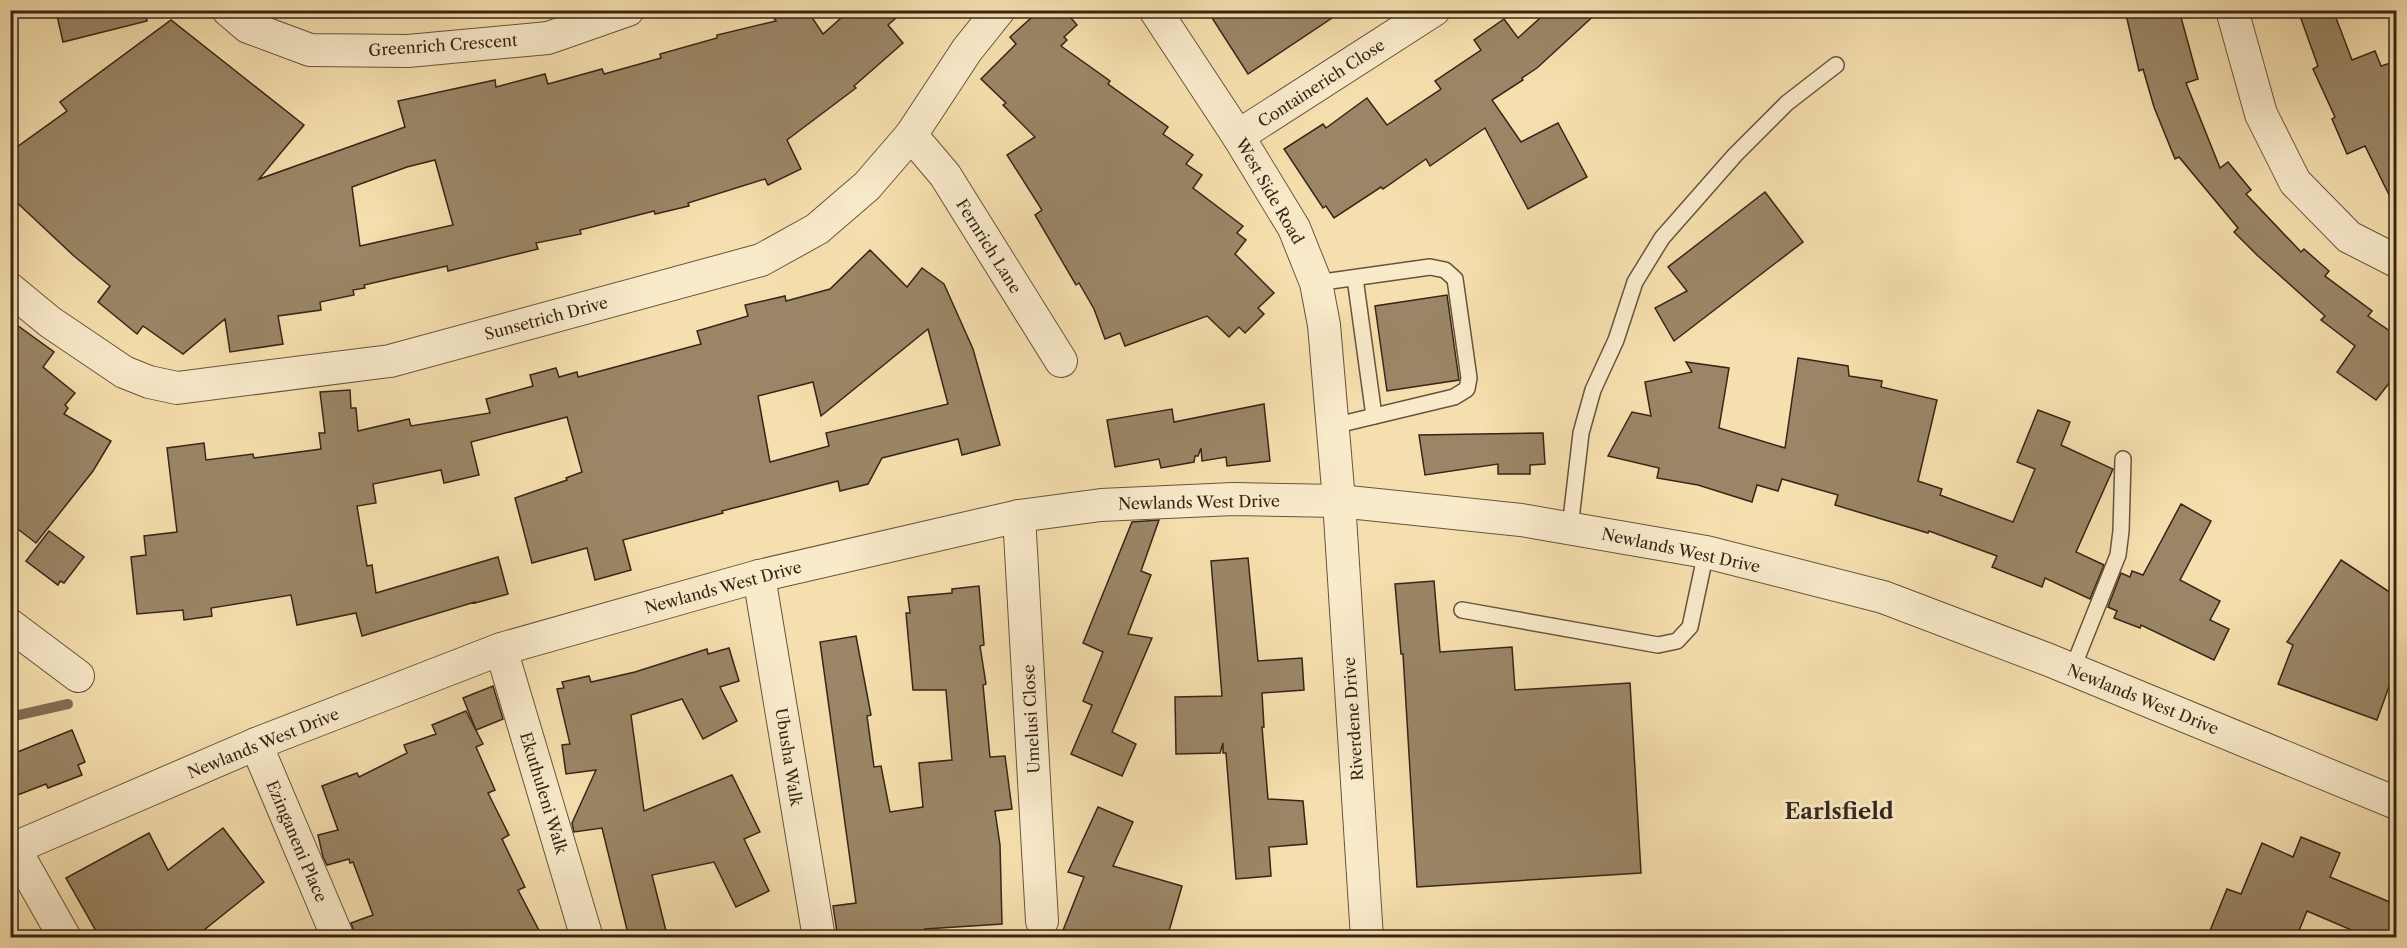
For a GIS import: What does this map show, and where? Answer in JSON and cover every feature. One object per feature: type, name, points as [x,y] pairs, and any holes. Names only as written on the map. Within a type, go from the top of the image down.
[{"type":"street","name":"Greenrich Crescent","points":[[228,10],[248,27],[310,50],[397,51],[548,38],[628,10]]},
{"type":"street","name":"Sunsetrich Drive","points":[[10,290],[50,322],[124,372],[149,382],[177,388],[390,361],[761,260],[817,229],[867,186],[911,135],[967,50],[999,10]]},
{"type":"street","name":"West Side Road","points":[[1155,10],[1238,136],[1294,228],[1316,283],[1324,325],[1339,501]]},
{"type":"street","name":"Containerich Close","points":[[1238,136],[1434,10]]},
{"type":"street","points":[[2232,10],[2260,114],[2295,182],[2349,237],[2397,261]]},
{"type":"street","name":"Fernrich Lane","points":[[911,135],[945,175],[1061,361]]},
{"type":"street","name":"Newlands West Drive","points":[[12,849],[256,744],[501,649],[759,576],[1019,516],[1113,504],[1233,499],[1339,501],[1441,510],[1570,528],[1706,552],[1882,597],[2072,670],[2397,803]]},
{"type":"street","name":"Riverdene Drive","points":[[1339,501],[1367,938]]},
{"type":"street","name":"Umelusi Close","points":[[1019,516],[1042,921]]},
{"type":"street","name":"Ubusha Walk","points":[[759,576],[819,938]]},
{"type":"street","points":[[10,625],[78,676]]},
{"type":"street","name":"Ekuthuleni Walk","points":[[501,649],[587,938]]},
{"type":"street","name":"Ezinganeni Place","points":[[256,744],[338,938]]},
{"type":"street","points":[[12,849],[65,938]]},
{"type":"lane","points":[[1570,528],[1581,433],[1593,390],[1616,340],[1635,282],[1662,238],[1735,155],[1787,104],[1836,65]]},
{"type":"lane","points":[[1316,283],[1430,267],[1445,270],[1455,279],[1469,378],[1467,388],[1454,397],[1332,426]]},
{"type":"lane","points":[[1354,278],[1374,416]]},
{"type":"lane","points":[[2072,670],[2118,555],[2123,459]]},
{"type":"lane","points":[[1462,610],[1658,645],[1677,641],[1690,627],[1706,552]]},
{"type":"building","points":[[768,10],[807,10],[823,34],[850,10],[905,10],[888,25],[903,43],[854,86],[856,88],[787,140],[801,169],[768,185],[765,179],[688,203],[689,206],[655,214],[654,211],[580,230],[581,234],[536,243],[538,249],[448,271],[447,266],[364,285],[365,288],[353,290],[354,295],[320,302],[321,310],[278,316],[283,344],[230,352],[225,319],[183,354],[143,326],[137,334],[98,302],[110,286],[10,196],[10,152],[67,111],[60,102],[171,20],[304,125],[259,179],[405,127],[398,101],[495,80],[496,87],[545,74],[548,84],[602,69],[604,74],[661,58],[660,54],[717,38],[717,35],[776,21]],"holes":[[[435,160],[453,225],[360,246],[352,187],[407,167]]]},
{"type":"building","points":[[1040,10],[1064,10],[1077,25],[1064,37],[1067,40],[1061,46],[1110,81],[1108,84],[1168,127],[1163,134],[1193,155],[1186,164],[1202,175],[1193,188],[1243,226],[1237,233],[1246,240],[1235,254],[1274,293],[1258,308],[1264,314],[1245,333],[1239,327],[1229,337],[1207,316],[1125,346],[1120,333],[1105,339],[1094,309],[1079,283],[1076,285],[1035,215],[1042,210],[1007,155],[1035,137],[1003,105],[1006,103],[981,79],[1016,44],[1010,37]]},
{"type":"building","points":[[1207,10],[1344,10],[1248,74]]},
{"type":"building","points":[[1549,10],[1600,10],[1537,68],[1522,78],[1523,80],[1492,100],[1521,142],[1558,123],[1587,177],[1528,209],[1485,128],[1430,166],[1426,159],[1383,189],[1381,187],[1334,218],[1326,206],[1323,208],[1284,149],[1323,124],[1326,128],[1367,98],[1387,125],[1441,89],[1435,81],[1481,50],[1474,40],[1504,19],[1518,38]]},
{"type":"building","points":[[2125,10],[2179,10],[2198,79],[2186,83],[2220,168],[2228,162],[2251,190],[2246,194],[2301,252],[2304,249],[2329,271],[2325,276],[2372,311],[2368,316],[2397,336],[2397,373],[2376,400],[2337,372],[2355,346],[2321,320],[2325,316],[2234,232],[2238,228],[2179,157],[2175,159],[2154,107],[2143,69],[2139,71]]},
{"type":"building","points":[[2315,10],[2333,10],[2352,60],[2375,51],[2381,66],[2397,61],[2397,211],[2365,146],[2347,154],[2332,119],[2335,117],[2313,69],[2318,66],[2300,16]]},
{"type":"building","points":[[56,11],[146,11],[147,21],[63,42]]},
{"type":"building","points":[[1765,192],[1803,242],[1674,341],[1655,308],[1687,291],[1668,267]]},
{"type":"building","points":[[870,250],[907,287],[922,268],[944,284],[973,349],[1000,445],[962,455],[958,439],[882,458],[868,484],[840,491],[838,481],[623,540],[631,570],[595,580],[587,548],[532,563],[515,498],[567,480],[566,478],[582,472],[567,417],[471,442],[479,475],[444,483],[441,470],[373,484],[376,503],[357,506],[367,566],[372,565],[376,593],[498,557],[508,594],[362,636],[356,613],[297,625],[291,595],[211,608],[212,616],[184,620],[183,610],[137,614],[131,557],[146,555],[144,536],[177,532],[167,448],[204,443],[206,460],[253,454],[254,458],[321,449],[319,433],[325,433],[320,392],[350,390],[351,408],[356,408],[358,431],[409,419],[411,426],[490,413],[486,399],[533,386],[530,375],[556,368],[559,377],[577,372],[578,377],[701,344],[697,331],[748,316],[745,305],[785,296],[786,301],[830,289]],"holes":[[[928,329],[948,404],[826,433],[829,446],[770,462],[758,396],[813,382],[821,416]]]},
{"type":"building","points":[[1447,295],[1459,380],[1387,391],[1375,306]]},
{"type":"building","points":[[10,320],[54,352],[43,367],[75,393],[65,405],[68,408],[64,414],[111,441],[93,471],[36,543],[10,523]]},
{"type":"building","points":[[1798,358],[1848,366],[1849,376],[1882,381],[1881,387],[1937,400],[1918,481],[1942,489],[1940,495],[2013,522],[2035,469],[2017,462],[2038,410],[2070,422],[2061,445],[2113,469],[2076,552],[2104,565],[2090,599],[2045,578],[2042,587],[1992,567],[1997,556],[1929,531],[1928,533],[1835,505],[1838,495],[1782,479],[1778,491],[1757,485],[1752,502],[1698,485],[1657,478],[1659,468],[1608,456],[1632,412],[1651,416],[1645,382],[1692,372],[1686,362],[1729,368],[1719,428],[1785,448]]},
{"type":"building","points":[[1264,404],[1270,461],[1227,466],[1226,457],[1202,461],[1201,448],[1194,462],[1161,468],[1159,459],[1115,467],[1107,420],[1172,409],[1174,422]]},
{"type":"building","points":[[1543,433],[1545,464],[1530,465],[1530,474],[1498,474],[1498,464],[1425,475],[1419,435]]},
{"type":"building","points":[[2181,504],[2211,521],[2180,580],[2220,601],[2210,620],[2229,629],[2214,660],[2141,625],[2140,628],[2114,618],[2117,611],[2108,607],[2121,573],[2130,577],[2132,571],[2143,575]]},
{"type":"building","points":[[1159,520],[1141,571],[1151,575],[1128,634],[1152,638],[1112,732],[1136,744],[1122,776],[1071,754],[1092,705],[1083,701],[1103,652],[1083,643],[1132,522]]},
{"type":"building","points":[[49,531],[84,557],[64,583],[60,581],[58,585],[26,561]]},
{"type":"building","points":[[1248,558],[1258,661],[1302,658],[1304,690],[1262,693],[1264,727],[1262,727],[1268,799],[1303,801],[1307,844],[1269,847],[1271,876],[1236,879],[1226,753],[1223,753],[1223,743],[1220,753],[1176,754],[1175,697],[1222,696],[1211,561]]},
{"type":"building","points":[[2341,560],[2397,597],[2397,664],[2377,720],[2278,684],[2293,645],[2287,642]]},
{"type":"building","points":[[1434,581],[1440,652],[1512,647],[1515,690],[1630,683],[1641,873],[1417,887],[1403,654],[1401,654],[1395,584]]},
{"type":"building","points":[[979,586],[984,645],[980,646],[986,684],[983,685],[990,757],[1005,756],[1012,809],[995,811],[1000,845],[1002,924],[925,929],[925,931],[882,938],[838,938],[833,906],[856,903],[820,642],[856,636],[871,715],[867,716],[874,767],[881,766],[890,812],[923,807],[919,763],[952,760],[946,690],[913,690],[906,613],[910,613],[908,597],[952,593],[952,589]]},
{"type":"building","points":[[729,648],[739,681],[720,687],[737,721],[703,739],[682,699],[631,715],[644,811],[732,775],[760,832],[744,839],[769,891],[736,907],[714,862],[652,875],[666,931],[629,938],[602,828],[574,832],[572,823],[596,770],[566,774],[562,745],[570,744],[557,689],[564,688],[562,682],[589,676],[591,682],[635,672],[707,649],[708,654]]},
{"type":"building","points":[[493,686],[503,719],[476,730],[463,698]]},
{"type":"building","points":[[466,711],[483,744],[476,747],[495,790],[488,793],[509,835],[502,839],[525,887],[518,890],[543,938],[356,938],[351,923],[373,915],[353,862],[350,863],[349,859],[327,865],[323,857],[318,835],[338,830],[322,786],[357,773],[359,777],[407,753],[404,745],[436,734],[432,725]]},
{"type":"building","points":[[72,730],[85,762],[78,765],[82,775],[48,788],[46,784],[10,798],[10,755]]},
{"type":"building","points":[[1098,807],[1133,822],[1113,866],[1182,886],[1167,938],[1060,938],[1084,877],[1068,872]]},
{"type":"building","points":[[223,828],[264,882],[194,938],[100,938],[66,878],[149,833],[168,870]]},
{"type":"building","points":[[2301,837],[2340,853],[2330,877],[2397,905],[2397,938],[2370,938],[2307,911],[2296,938],[2207,938],[2227,889],[2241,894],[2262,843],[2293,857]]},
{"type":"waterway","points":[[10,717],[68,704]]},
{"type":"district","name":"Earlsfield","points":[[1839,811]]}]
